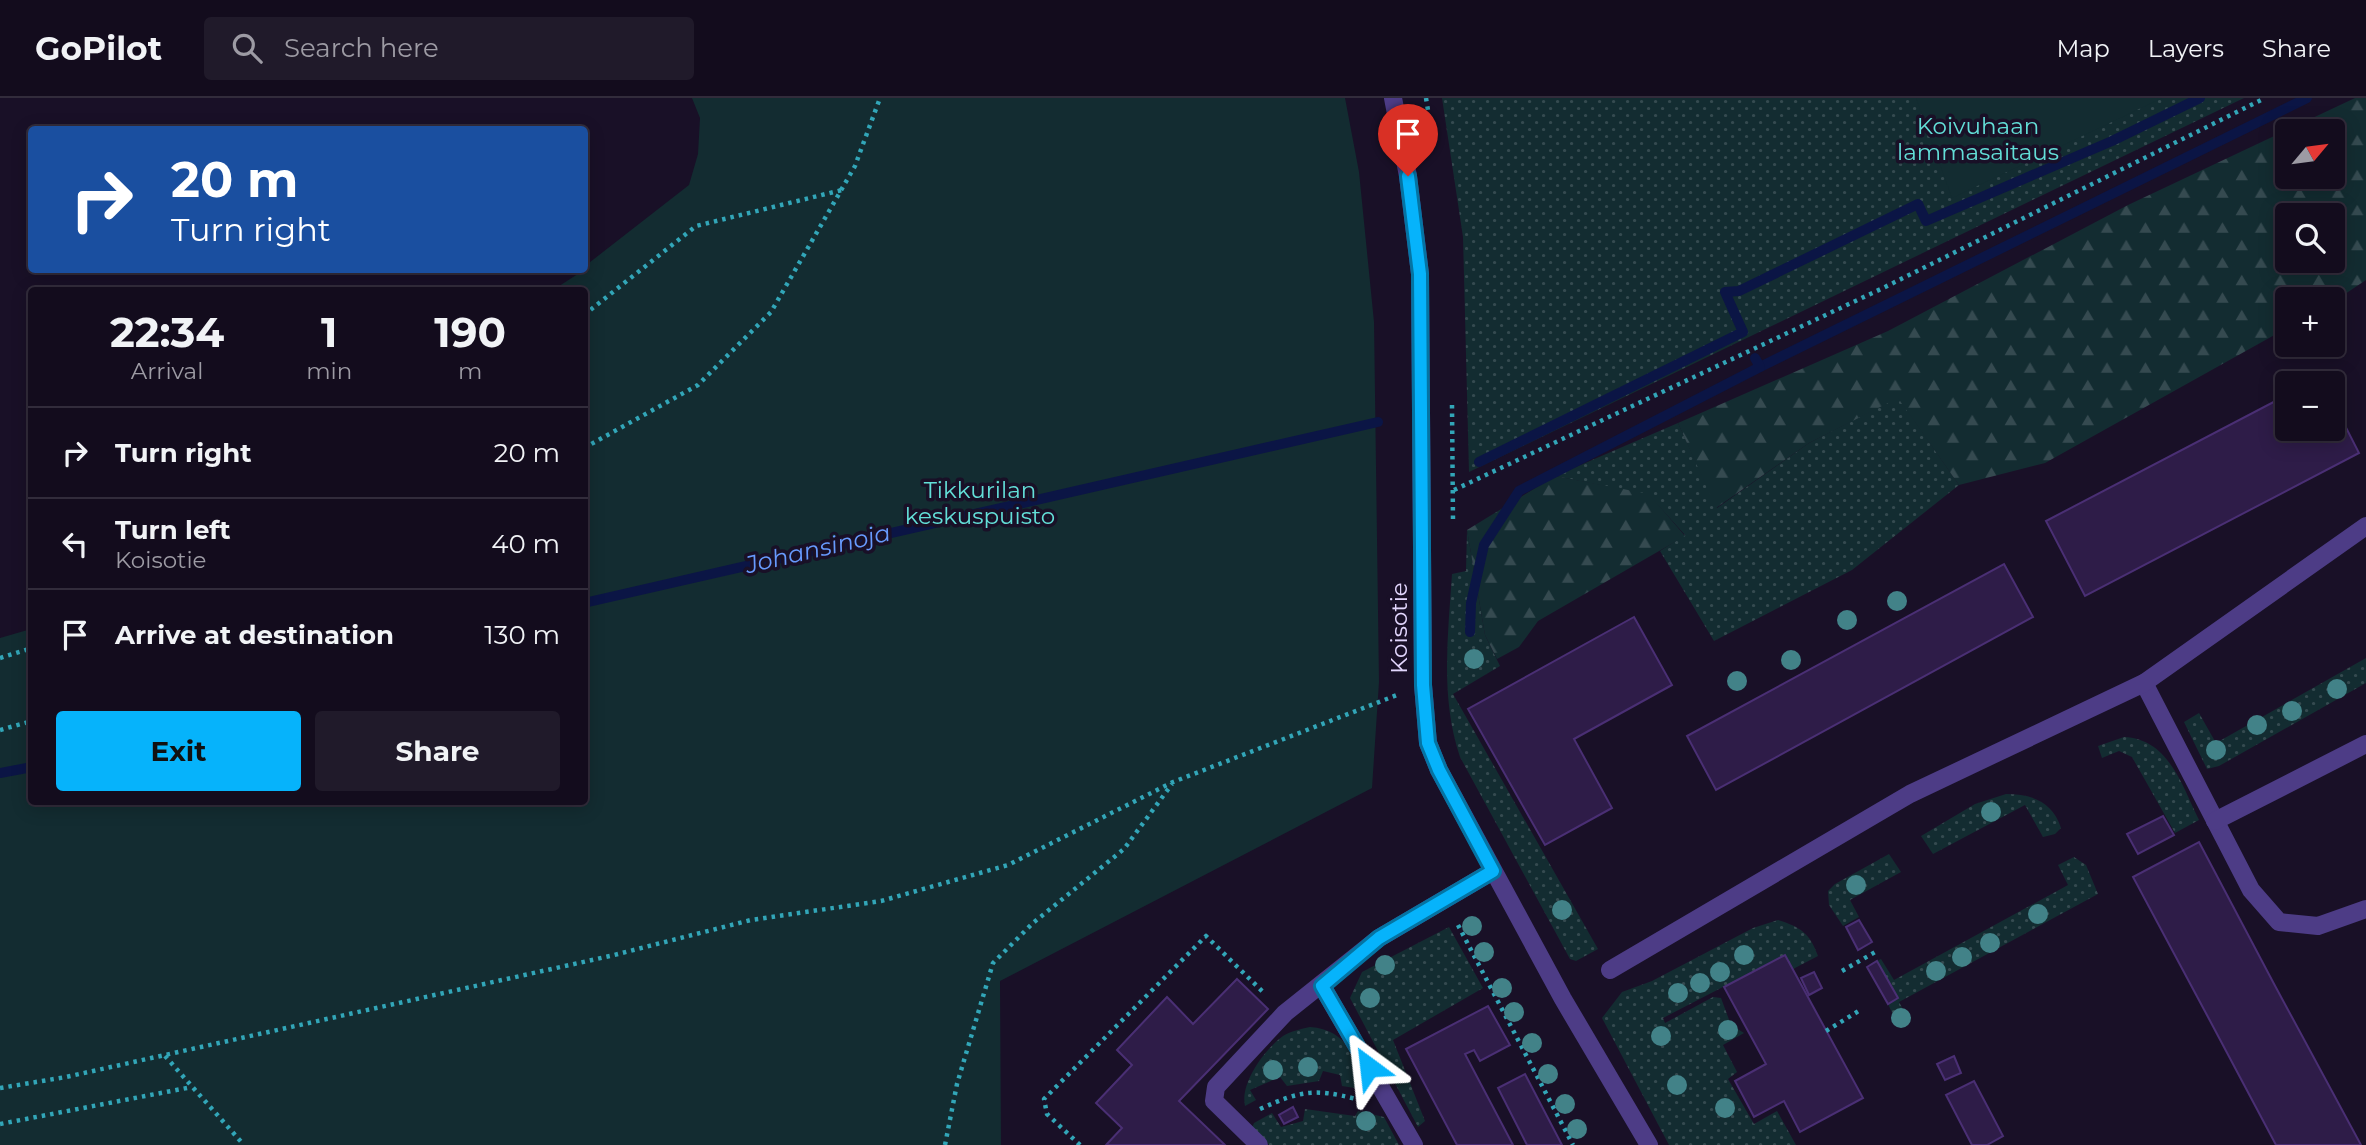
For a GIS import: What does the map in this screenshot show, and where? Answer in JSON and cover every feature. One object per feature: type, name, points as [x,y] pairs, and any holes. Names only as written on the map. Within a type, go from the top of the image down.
[{"type":"street","name":"Koisotie","points":[[1393,98],[1408,176],[1420,274],[1423,685],[1428,743],[1439,770],[1563,999],[1648,1145]]},
{"type":"street","points":[[1610,970],[1910,794],[2144,683],[2366,526]]},
{"type":"street","points":[[2144,683],[2251,890],[2279,922],[2318,926],[2366,909]]},
{"type":"street","points":[[2215,821],[2366,744]]},
{"type":"street","points":[[1259,1145],[1214,1101],[1216,1087],[1285,1013],[1379,938],[1493,871]]},
{"type":"street","points":[[1322,986],[1414,1145]]},
{"type":"path","points":[[588,446],[698,385],[771,312],[855,166],[880,98]]},
{"type":"path","points":[[1426,98],[1434,148]]},
{"type":"path","points":[[1423,501],[1455,490],[1882,288],[2265,98]]},
{"type":"path","points":[[588,312],[696,226],[842,190]]},
{"type":"path","points":[[1423,541],[1452,542],[1455,490],[1452,394]]},
{"type":"path","points":[[0,658],[28,649]]},
{"type":"path","points":[[1393,683],[1395,708]]},
{"type":"path","points":[[0,1088],[164,1055],[610,956],[751,920],[881,901],[1007,865],[1173,782],[1423,685]]},
{"type":"path","points":[[0,730],[28,722]]},
{"type":"path","points":[[945,1145],[957,1084],[993,963],[1033,923],[1124,849],[1173,782]]},
{"type":"path","points":[[1445,899],[1573,1145]]},
{"type":"path","points":[[1080,1145],[1047,1114],[1044,1099],[1206,936],[1285,1013]]},
{"type":"path","points":[[1842,971],[1877,951]]},
{"type":"path","points":[[1826,1031],[1862,1009]]},
{"type":"path","points":[[164,1055],[244,1145]]},
{"type":"path","points":[[0,1124],[192,1087]]},
{"type":"path","points":[[1234,1122],[1298,1094],[1322,1091],[1393,1108]]},
{"type":"green space","name":"Tikkurilan keskuspuisto","points":[[692,98],[1345,98],[1359,172],[1374,322],[1379,682],[1372,788],[1000,981],[1001,1145],[0,1145],[0,638],[28,630],[28,805],[588,805],[588,287],[558,287],[579,273],[588,273],[588,264],[689,185],[698,154],[700,118]]},
{"type":"green space","points":[[1442,98],[2244,98],[1469,472],[1463,237]]},
{"type":"green space","name":"Koivuhaan lammasaitaus","points":[[1916,98],[2162,98],[1952,198]]},
{"type":"green space","points":[[2355,98],[2366,98],[2366,280],[2345,294],[2345,287],[2275,287],[2275,335],[2045,463],[1959,485],[1898,398],[1809,443],[1716,508],[1678,423],[1888,331],[2128,205],[2275,136],[2275,189],[2345,189],[2345,119],[2310,119]]},
{"type":"green space","points":[[1898,397],[1959,485],[1852,570],[1714,641],[1660,551],[1685,535],[1649,495],[1555,476],[1678,423],[1717,508],[1809,443]]},
{"type":"green space","points":[[1555,476],[1649,494],[1685,536],[1538,621],[1519,647],[1497,659],[1485,635],[1467,530]]},
{"type":"green space","points":[[1467,530],[1485,635],[1500,666],[1453,694],[1598,949],[1576,961],[1570,959],[1460,757],[1454,734],[1448,689],[1449,620],[1452,574],[1466,571]]},
{"type":"green space","points":[[2366,658],[2366,683],[2219,766],[2207,769],[2184,722],[2199,713],[2216,743]]},
{"type":"green space","points":[[2124,737],[2152,746],[2163,755],[2180,779],[2199,820],[2175,833],[2132,757],[2119,751],[2102,758],[2098,746]]},
{"type":"green space","points":[[2006,794],[2040,801],[2053,812],[2061,828],[2055,834],[2043,837],[2025,805],[1933,854],[1921,836],[1975,804]]},
{"type":"green space","points":[[1889,854],[1901,872],[1850,900],[1859,917],[1843,926],[1829,905],[1828,891],[1835,884]]},
{"type":"green space","points":[[2074,857],[2086,865],[2098,894],[1899,1002],[1909,1020],[1903,1023],[1895,1019],[1888,1004],[1898,998],[1877,961],[1881,959],[1894,980],[2068,885],[2058,865]]},
{"type":"green space","points":[[1778,920],[1803,932],[1818,956],[1793,969],[1785,955],[1663,1018],[1665,1023],[1713,997],[1721,998],[1731,1025],[1744,1033],[1723,1045],[1737,1072],[1728,1079],[1754,1124],[1777,1111],[1796,1145],[1669,1145],[1602,1018],[1622,992],[1652,981],[1753,928]]},
{"type":"green space","points":[[1449,927],[1483,988],[1393,1040],[1425,1121],[1418,1127],[1350,998],[1362,972]]},
{"type":"green space","points":[[1310,1027],[1323,1029],[1342,1040],[1374,1091],[1342,1086],[1340,1075],[1323,1071],[1319,1081],[1287,1086],[1280,1077],[1250,1090],[1256,1100],[1245,1106],[1244,1097],[1250,1077],[1268,1050],[1286,1034]]},
{"type":"green space","points":[[1305,1109],[1355,1116],[1358,1111],[1384,1117],[1399,1145],[1269,1145],[1252,1128],[1254,1123],[1272,1113],[1281,1127],[1303,1121]]},
{"type":"building","points":[[2275,401],[2275,441],[2345,441],[2345,426],[2359,453],[2085,596],[2046,521]]},
{"type":"building","points":[[2004,564],[2033,617],[1716,790],[1687,736]]},
{"type":"building","points":[[1634,617],[1672,685],[1574,739],[1612,808],[1545,845],[1468,709]]},
{"type":"building","points":[[2163,816],[2174,835],[2138,854],[2127,834]]},
{"type":"building","points":[[2199,842],[2361,1145],[2276,1145],[2133,877]]},
{"type":"building","points":[[1859,920],[1872,942],[1858,950],[1846,927]]},
{"type":"building","points":[[1785,955],[1863,1098],[1800,1132],[1784,1101],[1754,1117],[1735,1081],[1766,1064],[1724,987]]},
{"type":"building","points":[[1877,961],[1898,998],[1888,1004],[1867,967]]},
{"type":"building","points":[[1814,972],[1822,988],[1809,995],[1801,978]]},
{"type":"building","points":[[1237,979],[1268,1009],[1179,1101],[1225,1145],[1106,1145],[1122,1128],[1096,1103],[1132,1065],[1117,1050],[1167,997],[1193,1024]]},
{"type":"building","points":[[1488,1006],[1510,1045],[1480,1061],[1474,1050],[1465,1054],[1513,1145],[1457,1145],[1406,1049]]},
{"type":"building","points":[[1954,1056],[1961,1073],[1945,1080],[1937,1064]]},
{"type":"building","points":[[1525,1074],[1562,1145],[1527,1145],[1498,1088]]},
{"type":"building","points":[[1974,1081],[2003,1136],[1987,1145],[1972,1145],[1946,1095]]},
{"type":"building","points":[[1293,1107],[1298,1117],[1284,1124],[1279,1115]]},
{"type":"waterway","points":[[1479,462],[1743,332],[1725,292],[1739,291],[1918,204],[1926,221],[2112,141],[2200,98]]},
{"type":"waterway","points":[[1760,367],[2307,98]]},
{"type":"waterway","points":[[1470,632],[1471,603],[1484,545],[1519,491],[1760,367],[1755,358]]},
{"type":"waterway","name":"Johansinoja","points":[[588,602],[1378,422]]},
{"type":"waterway","name":"Johansinoja","points":[[0,773],[28,768]]},
{"type":"route","points":[[1369,1067],[1322,986],[1379,938],[1493,871],[1439,770],[1428,743],[1423,685],[1424,527],[1420,274],[1408,176]]}]
